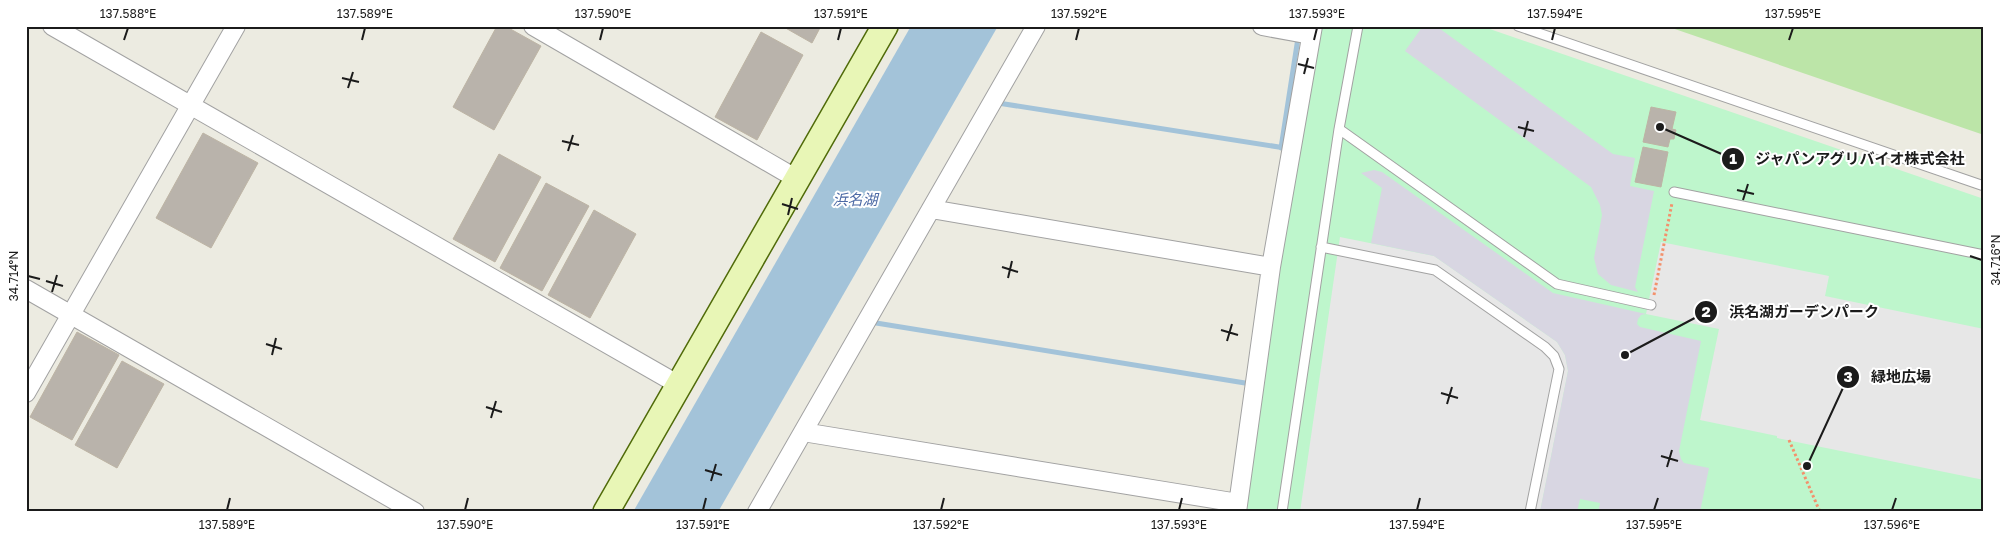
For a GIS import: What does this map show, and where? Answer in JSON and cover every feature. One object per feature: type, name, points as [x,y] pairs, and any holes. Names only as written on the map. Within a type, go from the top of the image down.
[{"type":"street","points":[[52,26],[679,384]]},
{"type":"street","points":[[26,393],[236,26]]},
{"type":"street","points":[[533,26],[797,179]]},
{"type":"street","points":[[606,512],[885,26]]},
{"type":"street","points":[[756,512],[1036,26]]},
{"type":"street","points":[[803,432],[1238,507],[1271,267],[1312,30],[1262,26]]},
{"type":"street","points":[[931,210],[1271,267]]},
{"type":"street","points":[[26,289],[415,512]]},
{"type":"lane","points":[[1282,512],[1339,129],[1358,26]]},
{"type":"lane","points":[[1518,26],[1984,186]]},
{"type":"lane","points":[[1339,129],[1557,284],[1651,305]]},
{"type":"lane","points":[[1674,192],[1984,255]]},
{"type":"lane","points":[[1321,247],[1435,270],[1545,347],[1554,356],[1559,369],[1530,512]]},
{"type":"path","points":[[1651,305],[1674,192]]},
{"type":"path","points":[[1789,440],[1820,512]]},
{"type":"green space","points":[[1319,26],[1481,26],[1984,199],[1984,512],[1240,512]]},
{"type":"green space","points":[[1666,26],[1984,26],[1984,135]]},
{"type":"shaded area","points":[[1423,26],[1436,26],[1613,154],[1635,158],[1630,186],[1654,191],[1635,287],[1638,292],[1611,285],[1598,274],[1594,258],[1602,215],[1600,205],[1591,187],[1405,51]]},
{"type":"shaded area","points":[[1374,170],[1382,172],[1553,293],[1646,314],[1641,315],[1638,319],[1637,324],[1640,327],[1701,341],[1679,451],[1684,463],[1709,468],[1700,512],[1598,512],[1600,503],[1580,499],[1577,512],[1540,512],[1568,371],[1565,355],[1557,342],[1434,256],[1371,243],[1382,188],[1361,173]]},
{"type":"shaded area","points":[[1340,237],[1434,256],[1557,342],[1565,355],[1568,371],[1540,512],[1300,512]]},
{"type":"shaded area","points":[[1661,242],[1829,276],[1825,296],[1984,329],[1984,480],[1777,438],[1777,436],[1700,420],[1719,329],[1646,314]]},
{"type":"water","name":"浜名湖","points":[[911,26],[998,26],[718,512],[633,512]]},
{"type":"building","points":[[497,26],[505,26],[541,46],[494,130],[453,107]]},
{"type":"building","points":[[782,26],[821,26],[812,43]]},
{"type":"building","points":[[761,32],[803,55],[757,140],[715,117]]},
{"type":"building","points":[[1651,107],[1676,112],[1672,129],[1676,130],[1674,139],[1670,139],[1668,147],[1643,142]]},
{"type":"building","points":[[203,133],[258,163],[211,248],[156,218]]},
{"type":"building","points":[[1643,147],[1668,152],[1661,187],[1635,182]]},
{"type":"building","points":[[499,154],[541,177],[495,262],[453,239]]},
{"type":"building","points":[[546,183],[589,206],[542,291],[500,268]]},
{"type":"building","points":[[594,210],[636,234],[590,318],[548,295]]},
{"type":"building","points":[[77,332],[119,355],[72,440],[30,417]]},
{"type":"building","points":[[122,361],[164,384],[117,468],[75,445]]},
{"type":"waterway","points":[[1281,148],[1298,38]]},
{"type":"waterway","points":[[998,103],[1285,148]]},
{"type":"waterway","points":[[870,322],[1245,383]]},
{"type":"place","name":"ジャパンアグリバイオ株式会社","points":[[1660,127]]},
{"type":"place","name":"浜名湖ガーデンパーク","points":[[1625,355]]},
{"type":"place","name":"緑地広場","points":[[1807,466]]}]
